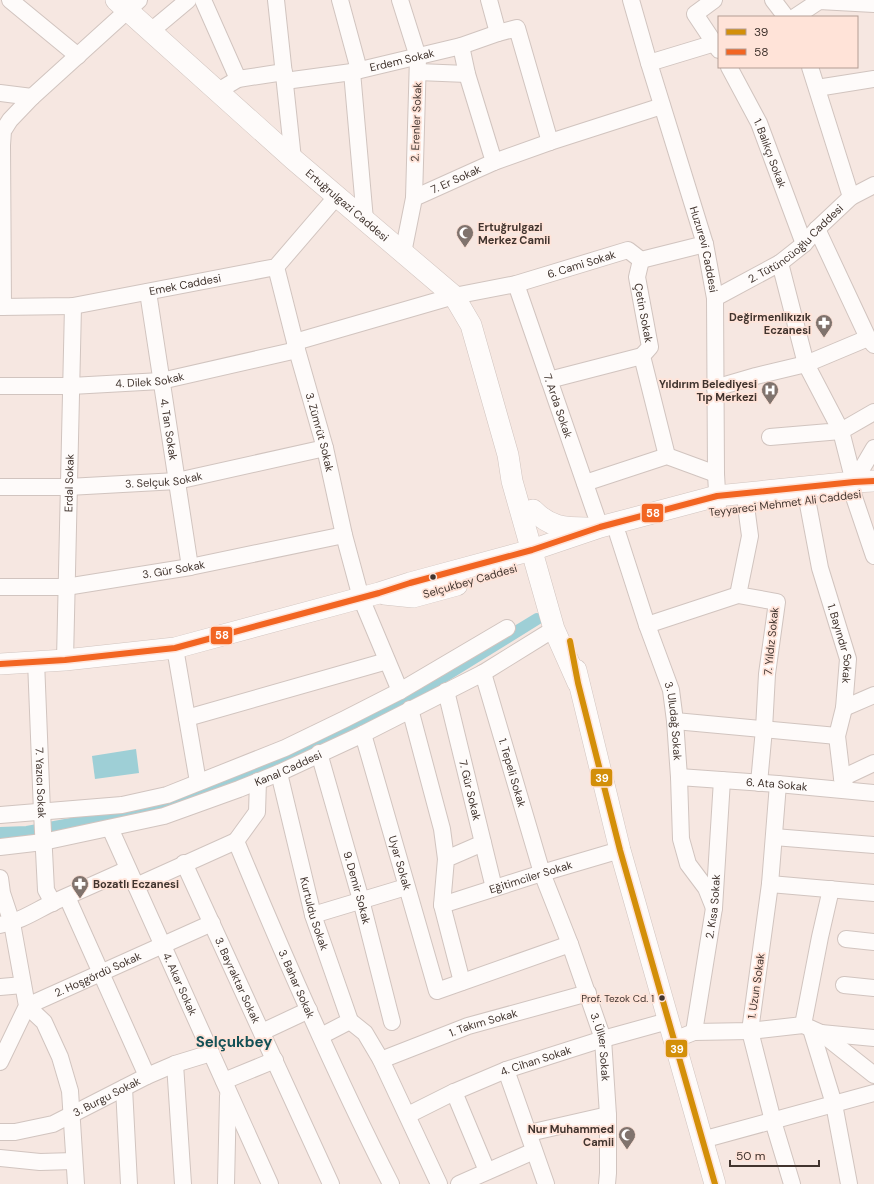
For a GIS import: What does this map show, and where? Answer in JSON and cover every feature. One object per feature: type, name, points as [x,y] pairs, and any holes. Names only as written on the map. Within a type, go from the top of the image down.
[{"type":"main road","name":"Ertuğrulgazi Caddesi","points":[[127,4],[150,31],[294,159],[454,296],[471,325],[508,455],[512,481],[540,554]]},
{"type":"main road","name":"Ertuğrulgazi Caddesi","points":[[508,455],[524,481],[533,510],[540,554]]},
{"type":"main road","name":"Teyyareci Mehmet Ali Caddesi","points":[[718,502],[746,506],[807,499],[853,488],[874,481]]},
{"type":"main road","name":"Teyyareci Mehmet Ali Caddesi","points":[[540,554],[609,531],[718,502],[853,488],[874,494]]},
{"type":"main road","points":[[533,510],[542,519],[561,527],[609,531]]},
{"type":"main road","points":[[540,554],[554,629],[578,683]]},
{"type":"main road","points":[[540,554],[568,626],[578,683],[620,850],[715,1184]]},
{"type":"main road","name":"Selçukbey Caddesi","points":[[0,664],[64,660],[175,648],[370,596],[413,597],[540,554]]},
{"type":"street","points":[[10,0],[78,56]]},
{"type":"street","points":[[150,31],[188,0]]},
{"type":"street","points":[[203,0],[238,78]]},
{"type":"street","points":[[276,0],[294,159]]},
{"type":"street","points":[[340,0],[356,71],[365,220]]},
{"type":"street","name":"2. Erenler Sokak","points":[[400,0],[418,64],[414,198]]},
{"type":"street","points":[[488,0],[498,33]]},
{"type":"street","name":"Huzurevi Caddesi","points":[[631,0],[648,64],[705,244],[715,298],[716,474],[718,502]]},
{"type":"street","points":[[648,64],[717,46],[696,14],[714,0]]},
{"type":"street","points":[[773,0],[785,16]]},
{"type":"street","points":[[796,16],[819,1],[874,4]]},
{"type":"street","points":[[2,308],[1,199],[3,131],[10,120],[32,96],[78,56],[127,4]]},
{"type":"street","name":"Erdem Sokak","points":[[218,91],[238,78],[356,71],[418,64],[461,46],[517,28],[550,142]]},
{"type":"street","points":[[461,46],[467,74],[494,162]]},
{"type":"street","name":"Erdem Sokak","points":[[418,64],[467,74]]},
{"type":"street","name":"1. Balıkçı Sokak","points":[[730,68],[759,123],[804,244]]},
{"type":"street","points":[[810,68],[852,197]]},
{"type":"street","points":[[817,88],[874,79]]},
{"type":"street","points":[[0,93],[32,96]]},
{"type":"street","name":"7. Er Sokak","points":[[414,198],[494,162],[550,142],[662,106]]},
{"type":"street","name":"2. Tütüncüoğlu Caddesi","points":[[715,298],[780,263],[804,244],[817,229],[852,197],[874,185]]},
{"type":"street","points":[[276,267],[337,196]]},
{"type":"street","points":[[402,253],[414,198]]},
{"type":"street","points":[[715,388],[806,364],[871,342],[817,229]]},
{"type":"street","points":[[641,260],[705,244]]},
{"type":"street","name":"6. Cami Sokak","points":[[454,296],[516,284],[628,250],[641,260]]},
{"type":"street","name":"Çetin Sokak","points":[[641,260],[637,278],[650,347],[642,356],[668,456]]},
{"type":"street","points":[[780,263],[806,364],[841,431],[853,488],[874,556]]},
{"type":"street","name":"Emek Caddesi","points":[[2,308],[73,306],[276,267]]},
{"type":"street","name":"3. Zümrüt Sokak","points":[[276,267],[324,448],[344,535],[370,596],[387,661],[400,691]]},
{"type":"street","name":"7. Arda Sokak","points":[[516,284],[585,483],[609,531]]},
{"type":"street","name":"4. Tan Sokak","points":[[148,292],[190,567]]},
{"type":"street","name":"4. Dilek Sokak","points":[[0,386],[71,386],[162,381],[296,346],[454,296]]},
{"type":"street","name":"Erdal Sokak","points":[[64,660],[73,306]]},
{"type":"street","points":[[549,380],[642,356]]},
{"type":"street","points":[[770,437],[841,431],[874,412]]},
{"type":"street","name":"3. Selçuk Sokak","points":[[0,487],[68,487],[176,481],[324,448]]},
{"type":"street","points":[[853,488],[874,448]]},
{"type":"street","points":[[585,483],[668,456],[716,474]]},
{"type":"street","name":"1. Bayındır Sokak","points":[[807,499],[820,568],[848,659],[844,708],[837,736],[844,784]]},
{"type":"street","points":[[646,625],[738,595],[750,536],[746,506]]},
{"type":"street","name":"3. Uludağ Sokak","points":[[609,531],[670,690],[676,721],[680,840],[688,864],[706,888],[714,908]]},
{"type":"street","name":"3. Gür Sokak","points":[[0,587],[66,587],[190,567],[344,535]]},
{"type":"street","name":"7. Yıldız Sokak","points":[[738,595],[777,602],[767,674],[759,783]]},
{"type":"street","name":"Kanal Caddesi","points":[[0,815],[122,805],[167,795],[285,748],[345,720],[400,691],[507,628]]},
{"type":"street","name":"Kanal Caddesi","points":[[0,847],[43,842],[164,816],[239,789],[279,773],[363,734],[483,673],[554,629]]},
{"type":"street","points":[[175,648],[198,782]]},
{"type":"street","name":"7. Yazıcı Sokak","points":[[36,661],[46,890],[60,900],[100,974],[147,1076]]},
{"type":"street","points":[[187,718],[387,661]]},
{"type":"street","name":"1. Tepeli Sokak","points":[[483,673],[542,873]]},
{"type":"street","name":"7. Gür Sokak","points":[[446,691],[494,888]]},
{"type":"street","points":[[844,708],[874,695]]},
{"type":"street","points":[[410,709],[442,829],[446,859],[442,905],[462,982],[570,944]]},
{"type":"street","points":[[676,721],[837,736]]},
{"type":"street","name":"Uyar Sokak","points":[[363,734],[437,991],[462,982]]},
{"type":"street","name":"9. Demir Sokak","points":[[319,754],[361,900],[392,1022]]},
{"type":"street","points":[[844,784],[874,763]]},
{"type":"street","name":"Kurtuldu Sokak","points":[[279,773],[313,915],[350,1021]]},
{"type":"street","name":"6. Ata Sokak","points":[[679,777],[778,784],[844,784],[874,793]]},
{"type":"street","name":"2. Kısa Sokak","points":[[694,1032],[714,908],[722,780]]},
{"type":"street","points":[[136,886],[236,840],[257,812],[258,781]]},
{"type":"street","name":"1. Uzun Sokak","points":[[778,784],[770,884],[750,1031],[773,1121],[792,1184]]},
{"type":"street","name":"4. Akar Sokak","points":[[110,828],[270,1184]]},
{"type":"street","points":[[774,837],[874,845]]},
{"type":"street","name":"3. Bahar Sokak","points":[[236,840],[267,916],[309,1010],[362,1127],[391,1184]]},
{"type":"street","points":[[446,859],[483,843]]},
{"type":"street","name":"Eğitimciler Sokak","points":[[442,905],[620,850]]},
{"type":"street","name":"3. Bayraktar Sokak","points":[[184,863],[331,1184]]},
{"type":"street","points":[[6,924],[128,869]]},
{"type":"street","name":"3. Ülker Sokak","points":[[542,873],[570,944],[603,1039],[608,1115],[607,1184]]},
{"type":"street","points":[[0,878],[6,924],[23,985],[27,1006],[44,1022],[60,1057],[70,1091],[76,1184]]},
{"type":"street","points":[[770,884],[874,893]]},
{"type":"street","points":[[313,915],[406,887]]},
{"type":"street","points":[[832,889],[820,937],[812,1029],[834,1104],[849,1184]]},
{"type":"street","name":"2. Hoşgördü Sokak","points":[[27,1006],[212,923]]},
{"type":"street","points":[[846,939],[874,942]]},
{"type":"street","points":[[0,987],[23,985]]},
{"type":"street","points":[[844,985],[874,988]]},
{"type":"street","name":"1. Takım Sokak","points":[[381,1060],[468,1026],[588,993]]},
{"type":"street","points":[[0,1062],[27,1006]]},
{"type":"street","points":[[262,1032],[309,1010]]},
{"type":"street","points":[[321,1036],[350,1021],[365,1032],[381,1060],[408,1115],[439,1184]]},
{"type":"street","points":[[812,1029],[874,1075]]},
{"type":"street","name":"4. Cihan Sokak","points":[[408,1115],[454,1092],[506,1070],[603,1039],[671,1030],[694,1032],[812,1029],[874,1038]]},
{"type":"street","name":"3. Burgu Sokak","points":[[0,1132],[15,1132],[53,1124],[147,1076],[175,1064],[211,1053]]},
{"type":"street","points":[[222,1184],[226,1086],[275,1060]]},
{"type":"street","points":[[175,1064],[183,1184]]},
{"type":"street","points":[[506,1070],[546,1184]]},
{"type":"street","points":[[124,1088],[130,1184]]},
{"type":"street","points":[[454,1092],[487,1171]]},
{"type":"street","points":[[702,1140],[874,1093]]},
{"type":"street","points":[[529,1133],[608,1115]]},
{"type":"street","points":[[459,1184],[534,1151]]},
{"type":"street","points":[[0,1158],[40,1162],[74,1160]]},
{"type":"water","points":[[136,749],[139,773],[95,779],[92,756]]},
{"type":"waterway","points":[[0,833],[27,832],[121,815],[168,804],[289,757],[393,708],[537,619]]},
{"type":"transit line","name":"58","points":[[0,664],[65,660],[175,648],[379,593],[410,583],[532,550],[600,527],[717,496],[874,481]]},
{"type":"transit line","name":"39","points":[[570,641],[578,683],[620,850],[715,1184]]},
{"type":"place","name":"Ertuğrulgazi Merkez Camii","points":[[465,248]]},
{"type":"place","name":"Değirmenlikızık Eczanesi","points":[[824,338]]},
{"type":"place","name":"Yıldırım Belediyesi Tıp Merkezi","points":[[770,405]]},
{"type":"place","name":"Bozatlı Eczanesi","points":[[80,899]]},
{"type":"place","name":"Prof. Tezok Cd. 1","points":[[662,998]]},
{"type":"place","name":"Nur Muhammed Camii","points":[[627,1150]]},
{"type":"district","name":"Selçukbey","points":[[234,1042]]}]
